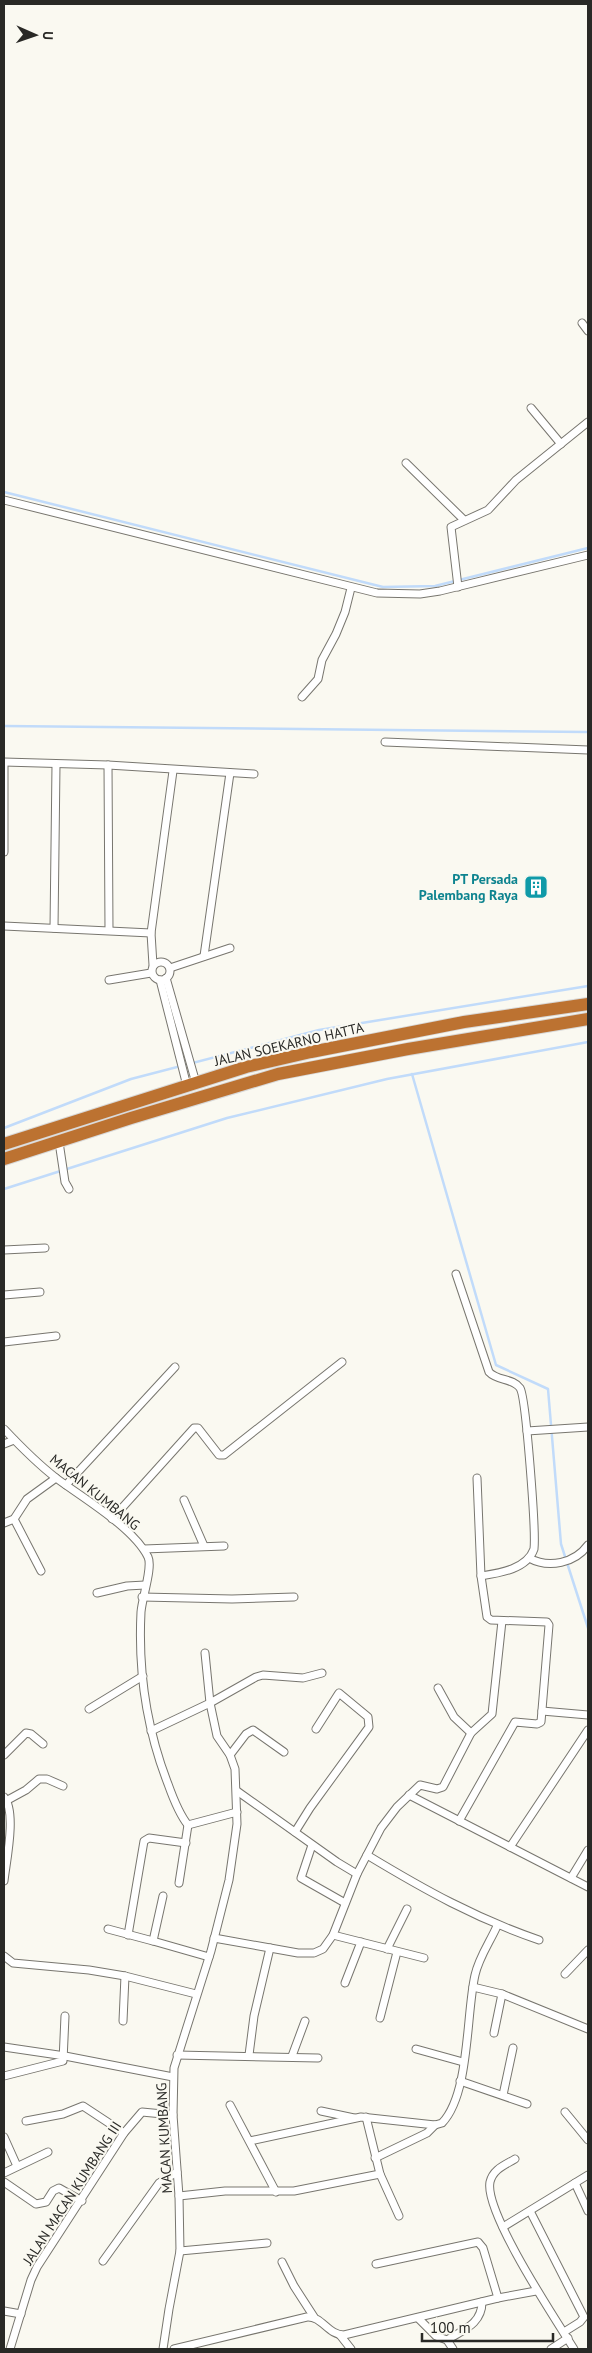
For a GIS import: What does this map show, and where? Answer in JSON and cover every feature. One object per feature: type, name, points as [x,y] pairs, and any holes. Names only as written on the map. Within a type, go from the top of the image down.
[{"type":"highway","name":"JALAN SOEKARNO HATTA","points":[[4,1144],[190,1079],[336,1047],[464,1022],[588,1004]]},
{"type":"highway","name":"JALAN SOEKARNO HATTA","points":[[4,1159],[254,1080],[504,1032],[588,1019]]},
{"type":"highway","points":[[336,1047],[340,1063]]},
{"type":"street","points":[[582,323],[588,331]]},
{"type":"street","points":[[531,408],[561,444]]},
{"type":"street","points":[[458,585],[451,527],[488,510],[516,480],[588,422]]},
{"type":"street","points":[[406,463],[464,520]]},
{"type":"street","points":[[4,500],[377,593],[420,594],[458,585],[488,581],[588,554]]},
{"type":"street","points":[[302,697],[318,680],[322,660],[345,612],[351,588]]},
{"type":"street","points":[[385,742],[588,750]]},
{"type":"street","points":[[4,852],[4,762],[108,765],[174,771],[254,774]]},
{"type":"street","points":[[54,928],[56,765]]},
{"type":"street","points":[[108,765],[109,930]]},
{"type":"street","points":[[163,979],[154,977],[151,933],[174,771]]},
{"type":"street","points":[[204,956],[230,773]]},
{"type":"street","points":[[4,926],[151,933]]},
{"type":"street","points":[[170,968],[230,948]]},
{"type":"street","points":[[109,980],[152,969],[156,962],[163,961],[170,968]]},
{"type":"street","points":[[163,979],[169,974],[170,968]]},
{"type":"street","points":[[163,979],[187,1052],[190,1079]]},
{"type":"street","points":[[163,979],[179,1056],[190,1079]]},
{"type":"street","points":[[59,1142],[64,1173],[69,1189]]},
{"type":"street","points":[[4,1250],[46,1248]]},
{"type":"street","points":[[456,1274],[489,1372],[496,1378],[515,1384],[521,1389],[527,1431],[535,1544],[532,1554],[529,1558],[505,1572],[481,1576]]},
{"type":"street","points":[[4,1295],[40,1292]]},
{"type":"street","points":[[4,1342],[56,1336]]},
{"type":"street","points":[[112,1519],[194,1428],[198,1428],[219,1454],[224,1455],[342,1362]]},
{"type":"street","points":[[66,1485],[175,1367]]},
{"type":"street","points":[[527,1431],[588,1427]]},
{"type":"street","name":"MACAN KUMBANG","points":[[4,1429],[56,1478],[112,1519],[144,1549],[150,1564],[150,1572],[142,1597],[141,1645],[143,1676],[151,1732],[164,1775],[188,1825]]},
{"type":"street","points":[[4,1444],[14,1440]]},
{"type":"street","points":[[4,1523],[14,1518],[27,1498],[56,1478]]},
{"type":"street","points":[[459,1821],[515,1722],[540,1723],[549,1624],[546,1622],[491,1620],[486,1617],[481,1576],[477,1478]]},
{"type":"street","points":[[184,1500],[204,1546]]},
{"type":"street","points":[[14,1518],[42,1571]]},
{"type":"street","points":[[529,1558],[538,1562],[571,1560],[588,1545]]},
{"type":"street","points":[[144,1549],[224,1546]]},
{"type":"street","points":[[97,1593],[128,1586],[145,1585]]},
{"type":"street","points":[[142,1597],[212,1599],[294,1597]]},
{"type":"street","points":[[214,1938],[298,1953],[314,1953],[323,1949],[332,1934],[357,1874],[388,1818],[416,1788],[424,1785],[434,1789],[443,1787],[471,1734],[490,1716],[493,1710],[502,1621]]},
{"type":"street","name":"MACAN KUMBANG","points":[[163,2349],[180,2251],[180,2196],[173,2116],[173,2077],[177,2055],[214,1938],[229,1880],[237,1812],[235,1768],[230,1755],[217,1736],[210,1703],[205,1653]]},
{"type":"street","points":[[151,1732],[260,1676],[303,1678],[322,1673]]},
{"type":"street","points":[[89,1709],[143,1676]]},
{"type":"street","points":[[438,1688],[454,1717],[471,1734]]},
{"type":"street","points":[[295,1832],[310,1808],[369,1727],[370,1722],[368,1717],[338,1693],[316,1729]]},
{"type":"street","points":[[542,1711],[588,1715]]},
{"type":"street","points":[[230,1755],[246,1734],[253,1730],[284,1752]]},
{"type":"street","points":[[510,1847],[588,1730]]},
{"type":"street","points":[[4,1755],[26,1733],[31,1734],[43,1744]]},
{"type":"street","points":[[4,1881],[10,1820],[5,1800],[26,1790],[39,1779],[46,1779],[63,1786]]},
{"type":"street","points":[[237,1792],[357,1874]]},
{"type":"street","points":[[409,1795],[588,1887]]},
{"type":"street","points":[[178,1883],[188,1825],[237,1812]]},
{"type":"street","points":[[128,1935],[144,1841],[149,1838],[186,1843]]},
{"type":"street","points":[[312,1845],[301,1878],[345,1903]]},
{"type":"street","points":[[571,1878],[588,1850]]},
{"type":"street","points":[[367,1855],[422,1889],[497,1926],[539,1940]]},
{"type":"street","points":[[153,1940],[163,1896]]},
{"type":"street","points":[[387,1949],[407,1909]]},
{"type":"street","points":[[375,2158],[427,2133],[446,2118],[453,2106],[469,2034],[473,1987],[479,1962],[497,1926]]},
{"type":"street","points":[[108,1929],[153,1940],[208,1957]]},
{"type":"street","points":[[332,1934],[424,1958]]},
{"type":"street","points":[[345,1983],[360,1942]]},
{"type":"street","points":[[249,2055],[254,2016],[270,1948]]},
{"type":"street","points":[[565,1974],[588,1950]]},
{"type":"street","points":[[380,2018],[397,1952]]},
{"type":"street","points":[[4,1956],[13,1964],[89,1970],[125,1976],[196,1994]]},
{"type":"street","points":[[123,2021],[125,1976]]},
{"type":"street","points":[[473,1987],[502,1994],[588,2029]]},
{"type":"street","points":[[494,2033],[502,1994]]},
{"type":"street","points":[[4,2076],[60,2063],[65,2056],[65,2016]]},
{"type":"street","points":[[292,2056],[305,2021]]},
{"type":"street","points":[[4,2047],[65,2056],[173,2077]]},
{"type":"street","points":[[503,2095],[514,2048]]},
{"type":"street","points":[[416,2050],[463,2062]]},
{"type":"street","points":[[177,2055],[249,2055],[318,2058]]},
{"type":"street","points":[[460,2081],[527,2104]]},
{"type":"street","points":[[230,2105],[276,2192]]},
{"type":"street","points":[[26,2120],[63,2114],[83,2106],[124,2133]]},
{"type":"street","points":[[321,2111],[355,2118]]},
{"type":"street","name":"JALAN MACAN KUMBANG III","points":[[10,2349],[31,2280],[37,2267],[82,2201],[124,2133],[142,2112],[173,2116]]},
{"type":"street","points":[[565,2112],[588,2140]]},
{"type":"street","points":[[250,2142],[355,2118],[366,2117],[435,2125]]},
{"type":"street","points":[[366,2117],[380,2174],[399,2216]]},
{"type":"street","points":[[4,2137],[18,2166]]},
{"type":"street","points":[[4,2173],[48,2152]]},
{"type":"street","points":[[515,2159],[500,2168],[491,2179],[490,2185],[495,2208],[536,2291],[574,2349]]},
{"type":"street","points":[[103,2261],[159,2183],[177,2172]]},
{"type":"street","points":[[180,2196],[225,2191],[294,2191],[380,2174]]},
{"type":"street","points":[[504,2227],[588,2175]]},
{"type":"street","points":[[4,2182],[36,2204],[46,2202],[53,2191],[59,2188],[82,2201]]},
{"type":"street","points":[[575,2183],[588,2210]]},
{"type":"street","points":[[530,2211],[584,2317],[551,2349]]},
{"type":"street","points":[[376,2264],[478,2242],[483,2248],[498,2298]]},
{"type":"street","points":[[180,2251],[267,2244]]},
{"type":"street","points":[[282,2262],[294,2286],[314,2317],[333,2333],[340,2336],[351,2349]]},
{"type":"street","points":[[340,2336],[498,2298],[536,2291]]},
{"type":"street","points":[[447,2340],[478,2320],[482,2313],[482,2302]]},
{"type":"street","points":[[4,2311],[21,2314]]},
{"type":"street","points":[[174,2349],[307,2317],[314,2317]]},
{"type":"street","points":[[418,2318],[436,2336],[447,2340],[453,2349]]},
{"type":"waterway","points":[[4,492],[383,587],[435,586],[588,548]]},
{"type":"waterway","points":[[4,726],[588,732]]},
{"type":"waterway","points":[[4,1128],[131,1079],[319,1030],[588,986]]},
{"type":"waterway","points":[[4,1189],[227,1118],[387,1079],[588,1042]]},
{"type":"waterway","points":[[412,1074],[496,1365],[548,1389],[561,1544],[588,1628]]},
{"type":"place","name":"PT Persada Palembang Raya","points":[[536,887]]}]
